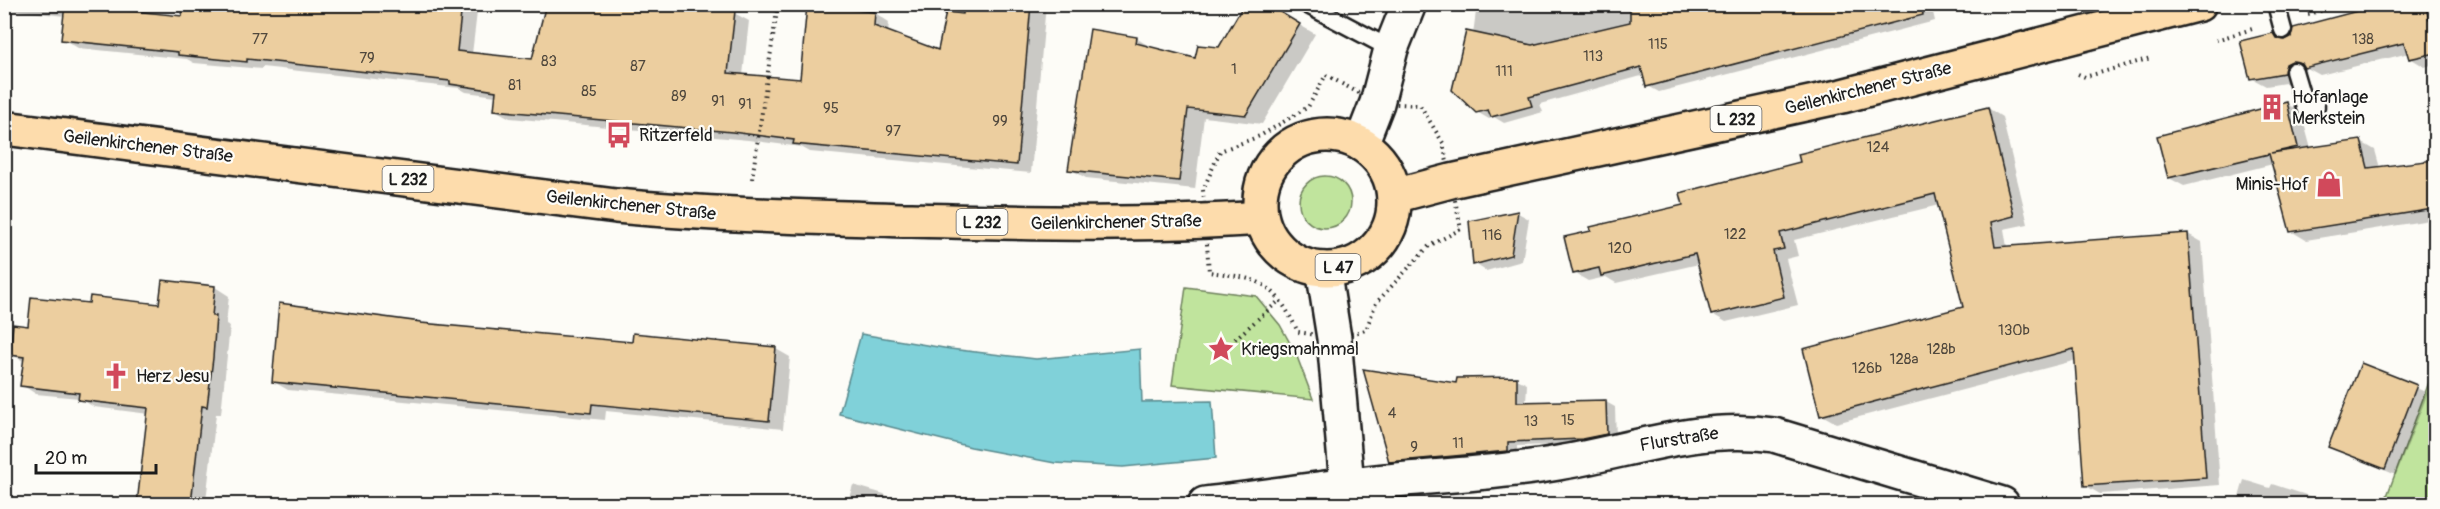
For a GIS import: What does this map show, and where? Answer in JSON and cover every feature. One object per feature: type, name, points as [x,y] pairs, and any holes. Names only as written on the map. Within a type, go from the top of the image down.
[{"type":"main road","name":"Geilenkirchener Straße","points":[[1394,195],[1842,96],[2199,4]]},
{"type":"main road","name":"Geilenkirchener Straße","points":[[4,128],[616,206],[703,214],[1025,224],[1261,218]]},
{"type":"main road","name":"L 47","points":[[1318,135],[1340,135],[1361,144],[1374,153],[1391,180],[1394,195],[1392,218],[1383,239],[1367,256],[1346,266],[1323,269],[1302,265],[1284,253],[1269,238],[1261,218],[1259,195],[1265,174],[1278,155],[1296,141],[1318,135]]},
{"type":"street","points":[[1361,144],[1377,103],[1391,49],[1409,4]]},
{"type":"street","points":[[1323,269],[1334,338],[1349,495]]},
{"type":"street","name":"Flurstraße","points":[[1205,504],[1349,495],[1558,463],[1645,444],[1711,433],[1745,431],[1774,435],[2002,504]]},
{"type":"lane","points":[[1306,4],[1391,49]]},
{"type":"lane","points":[[2276,4],[2283,30]]},
{"type":"lane","points":[[2294,70],[2305,108],[2316,106]]},
{"type":"path","points":[[746,215],[778,4]]},
{"type":"path","points":[[1326,75],[1377,103],[1420,105],[1443,143],[1451,181],[1461,229],[1429,246],[1376,303],[1366,330],[1334,338],[1298,332],[1280,300],[1266,285],[1244,276],[1209,272],[1203,190],[1220,150],[1260,136],[1308,107],[1326,75]]},
{"type":"path","points":[[1235,339],[1280,300]]},
{"type":"green space","points":[[1320,176],[1330,176],[1339,180],[1347,188],[1351,202],[1347,216],[1339,224],[1330,228],[1320,228],[1311,224],[1303,216],[1299,207],[1299,197],[1303,188],[1311,180]]},
{"type":"green space","points":[[1186,287],[1256,296],[1280,325],[1296,354],[1313,399],[1172,385]]},
{"type":"green space","points":[[2435,366],[2435,504],[2384,504]]},
{"type":"water","points":[[861,334],[950,349],[1036,359],[1140,349],[1142,402],[1212,401],[1216,458],[1123,467],[1055,463],[971,447],[839,414]]},
{"type":"building","points":[[65,4],[182,16],[183,4],[462,4],[457,51],[532,59],[546,4],[679,4],[735,11],[728,73],[800,79],[807,5],[875,12],[874,26],[938,50],[946,12],[963,14],[964,4],[1031,4],[1017,165],[793,144],[794,140],[732,132],[494,110],[496,91],[450,84],[450,81],[247,59],[247,62],[178,55],[178,52],[61,40]]},
{"type":"building","points":[[1244,4],[1267,4],[1300,24],[1246,115],[1188,109],[1179,181],[1068,170],[1090,29],[1137,37],[1136,43],[1195,58],[1198,45],[1219,47]]},
{"type":"building","points":[[1630,4],[1922,4],[1923,15],[1646,87],[1641,67],[1529,97],[1532,106],[1491,117],[1488,110],[1476,113],[1452,90],[1466,31],[1532,45],[1630,22]]},
{"type":"building","points":[[2384,4],[2425,4],[2429,19],[2436,20],[2436,53],[2409,59],[2404,43],[2304,68],[2301,63],[2292,61],[2286,64],[2284,73],[2250,79],[2240,41],[2273,33],[2276,38],[2285,40],[2291,37],[2293,28]]},
{"type":"building","name":"Hofanlage Merkstein","points":[[2287,102],[2298,147],[2271,153],[2361,140],[2368,168],[2434,160],[2433,209],[2290,232],[2269,154],[2168,178],[2157,136]]},
{"type":"building","points":[[1988,107],[2014,216],[1991,222],[1995,247],[2188,233],[2206,478],[2084,486],[2074,349],[1820,416],[1803,349],[1963,307],[1935,194],[1780,233],[1784,249],[1773,251],[1784,297],[1711,315],[1695,254],[1601,276],[1599,268],[1573,274],[1564,237],[1591,231],[1590,227],[1683,205],[1680,193],[1800,162],[1798,154]]},
{"type":"building","points":[[1518,211],[1511,255],[1473,265],[1469,221]]},
{"type":"building","name":"Herz Jesu","points":[[162,280],[215,286],[212,316],[216,316],[213,358],[207,407],[202,406],[191,504],[137,504],[148,408],[78,400],[79,393],[20,386],[24,357],[10,355],[13,324],[28,326],[31,297],[89,303],[90,296],[159,304]]},
{"type":"building","points":[[279,303],[421,323],[632,342],[633,333],[776,347],[769,421],[592,404],[591,413],[272,382]]},
{"type":"building","points":[[2361,363],[2417,385],[2385,469],[2328,447]]},
{"type":"building","points":[[1363,369],[1456,383],[1457,378],[1517,377],[1517,402],[1606,400],[1607,434],[1582,439],[1508,442],[1508,451],[1389,462]]},
{"type":"place","name":"Hofanlage Merkstein","points":[[2272,107]]},
{"type":"place","name":"Ritzerfeld","points":[[619,135]]},
{"type":"place","name":"Minis-Hof","points":[[2329,184]]},
{"type":"place","name":"Kriegsmahnmal","points":[[1221,349]]},
{"type":"place","name":"Herz Jesu","points":[[116,376]]}]
